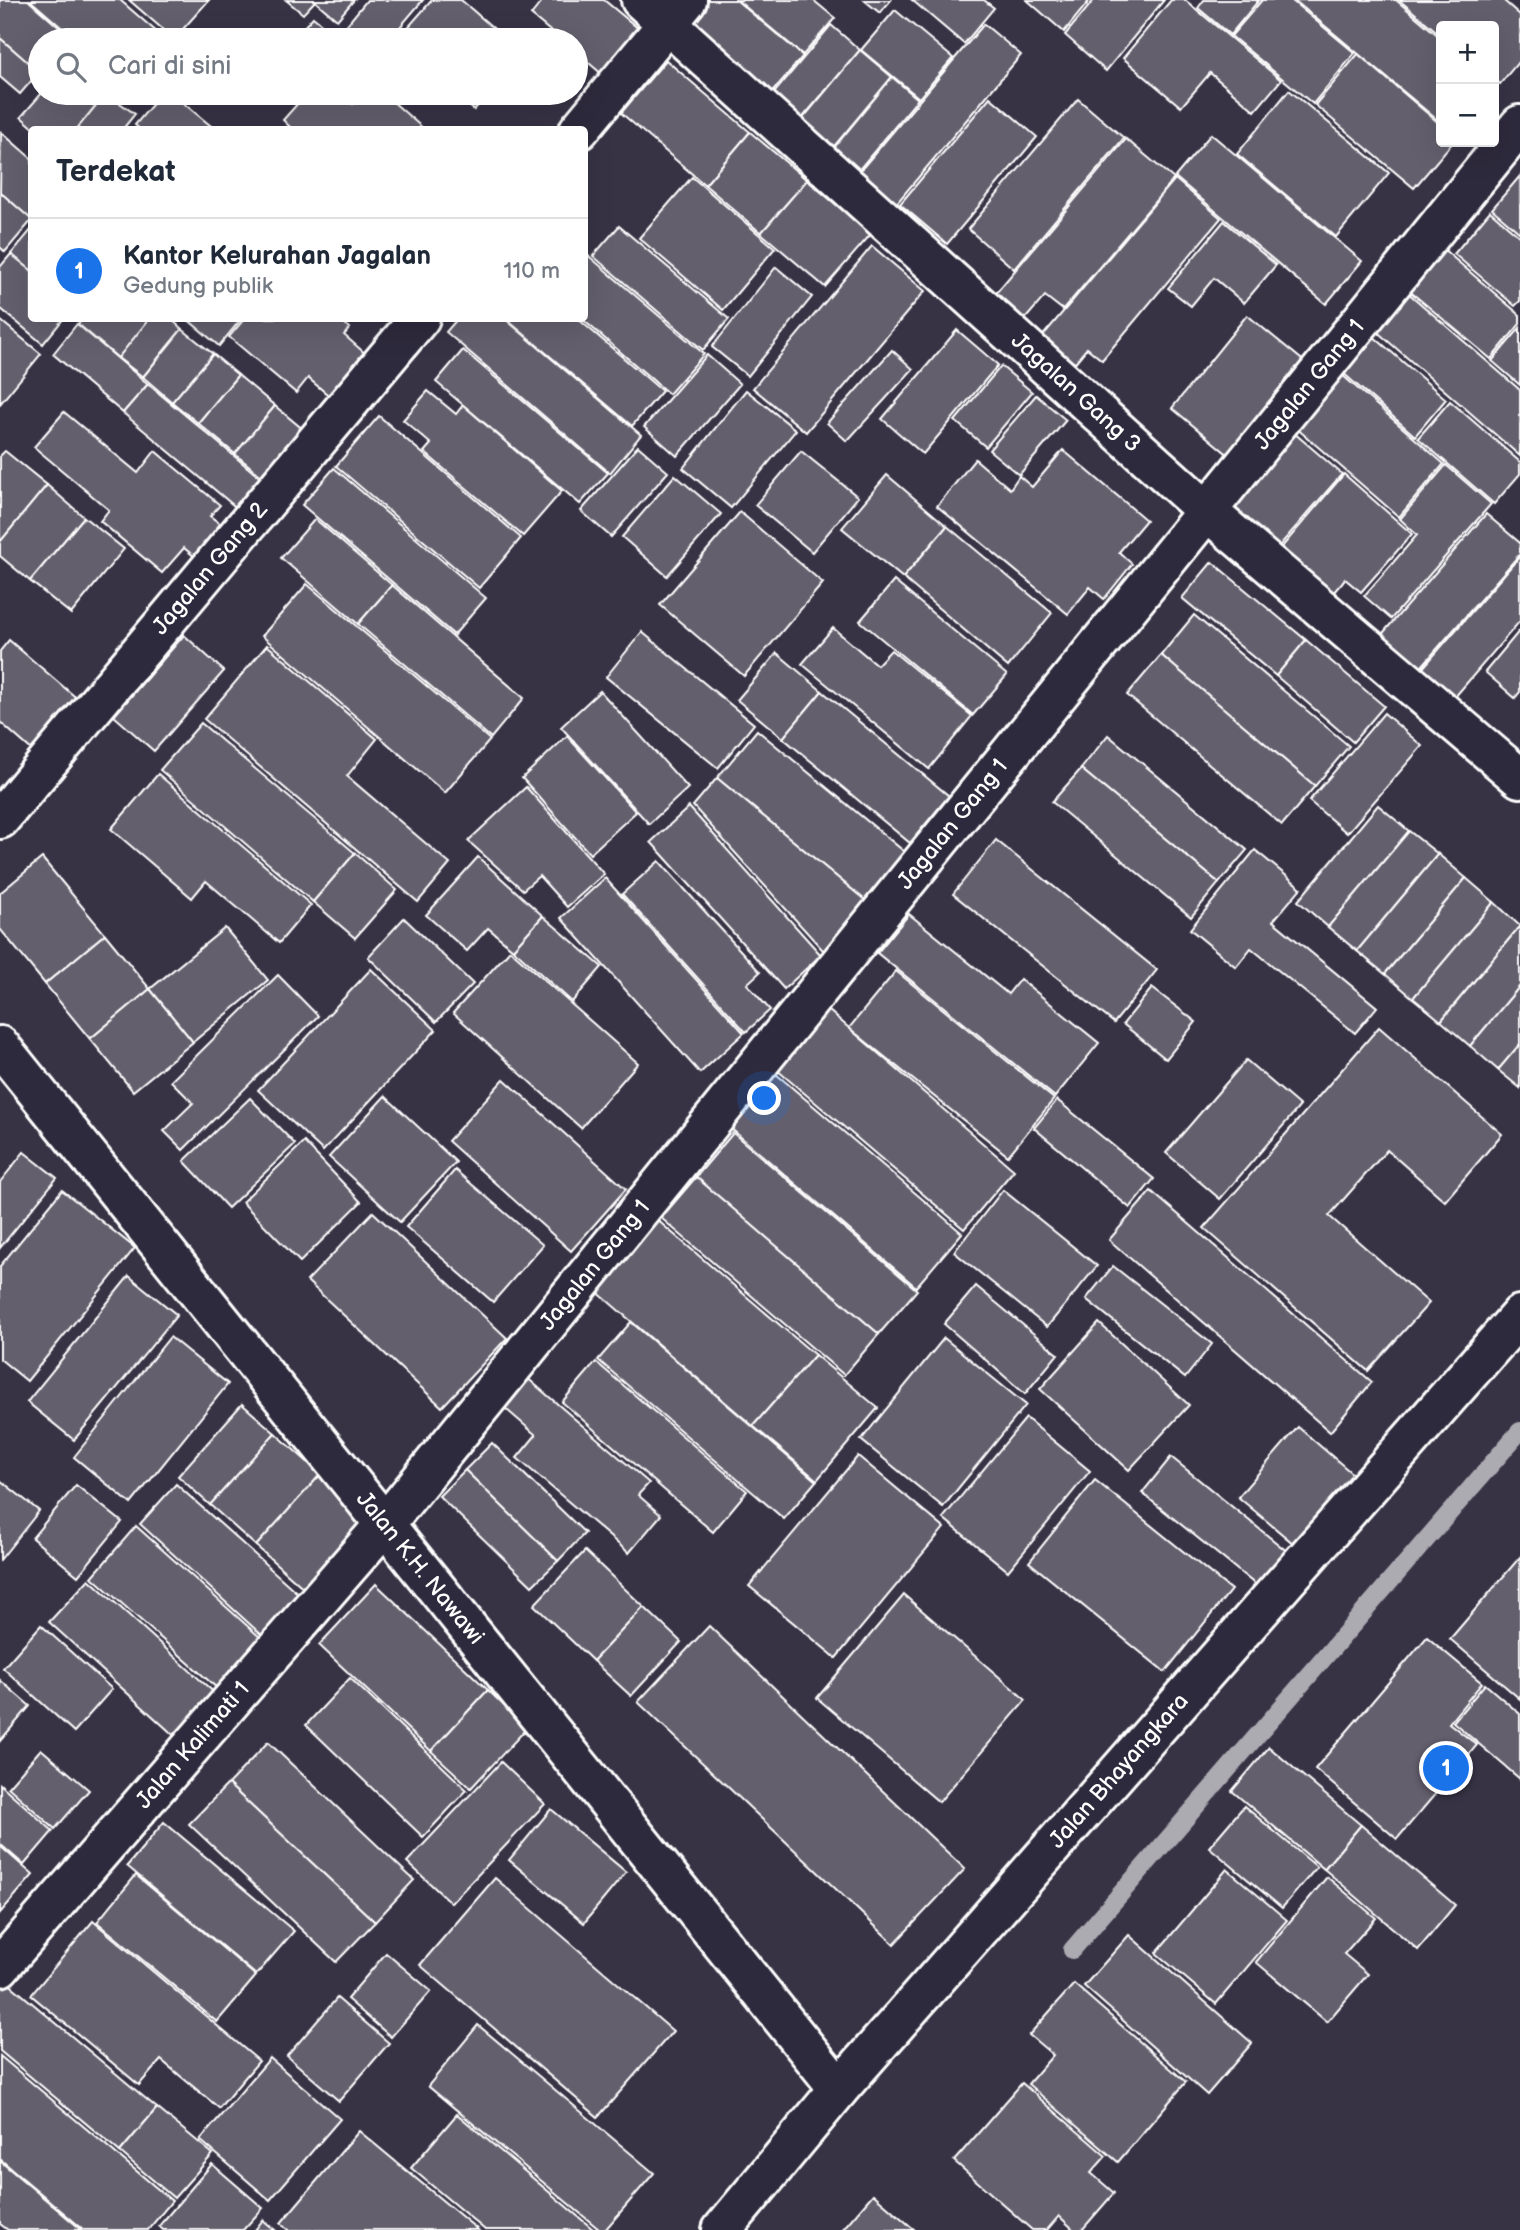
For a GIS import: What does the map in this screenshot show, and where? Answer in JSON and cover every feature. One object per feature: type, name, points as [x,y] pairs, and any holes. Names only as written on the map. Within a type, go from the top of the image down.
[{"type":"street","points":[[582,126],[665,8]]},
{"type":"street","name":"Jagalan Gang 3","points":[[665,8],[1208,512],[1520,778]]},
{"type":"street","name":"Jagalan Gang 1","points":[[386,1524],[1520,125]]},
{"type":"street","name":"Jagalan Gang 2","points":[[0,820],[417,322]]},
{"type":"street","name":"Jalan K.H. Nawawi","points":[[0,1046],[839,2089]]},
{"type":"street","name":"Jalan Bhayangkara","points":[[722,2230],[839,2089],[1520,1315]]},
{"type":"street","name":"Jalan Kalimati 1","points":[[0,1967],[386,1524]]},
{"type":"building","points":[[0,0],[28,0],[60,28],[28,28],[28,62],[0,38]]},
{"type":"building","points":[[30,0],[120,0],[152,28],[62,28]]},
{"type":"building","points":[[129,0],[209,0],[184,28],[161,28]]},
{"type":"building","points":[[286,0],[354,0],[337,20],[315,1],[303,14]]},
{"type":"building","points":[[367,0],[423,0],[399,28],[344,28]]},
{"type":"building","points":[[432,0],[461,0],[493,28],[408,28]]},
{"type":"building","points":[[543,0],[604,0],[646,35],[609,80],[588,62],[588,28],[547,28],[531,15]]},
{"type":"building","points":[[704,0],[736,0],[803,56],[768,97],[683,25]]},
{"type":"building","points":[[737,0],[813,0],[835,18],[803,55]]},
{"type":"building","points":[[864,0],[891,0],[880,13]]},
{"type":"building","points":[[912,0],[984,0],[994,8],[964,44]]},
{"type":"building","points":[[1027,0],[1090,0],[1064,32]]},
{"type":"building","points":[[1094,0],[1164,0],[1106,71],[1065,35]]},
{"type":"building","points":[[1171,0],[1185,0],[1281,80],[1255,111],[1210,73],[1181,107],[1123,58]]},
{"type":"building","points":[[1204,0],[1259,0],[1230,35],[1198,8]]},
{"type":"building","points":[[1262,0],[1291,0],[1355,53],[1313,104],[1231,36]]},
{"type":"building","points":[[1294,0],[1396,0],[1436,34],[1436,119]]},
{"type":"building","points":[[1399,0],[1503,0],[1520,15],[1520,60],[1499,83],[1499,21],[1436,21],[1436,31]]},
{"type":"building","points":[[895,10],[953,58],[919,98],[861,50]]},
{"type":"building","points":[[313,17],[326,28],[303,28]]},
{"type":"building","points":[[984,24],[1021,55],[896,204],[859,172]]},
{"type":"building","points":[[831,25],[860,50],[799,122],[769,99]]},
{"type":"building","points":[[0,38],[28,62],[28,85],[20,94],[0,77]]},
{"type":"building","points":[[860,50],[892,77],[831,150],[799,123]]},
{"type":"building","points":[[1358,54],[1436,121],[1436,147],[1449,147],[1414,188],[1315,105]]},
{"type":"building","points":[[666,60],[750,132],[705,185],[621,113]]},
{"type":"building","points":[[892,77],[918,99],[857,172],[832,150]]},
{"type":"building","points":[[1289,90],[1389,173],[1336,237],[1237,154]]},
{"type":"building","points":[[990,97],[1037,137],[947,244],[900,204]]},
{"type":"building","points":[[1078,99],[1124,138],[1014,269],[968,229]]},
{"type":"building","points":[[32,105],[96,105],[79,126],[31,126],[21,117]]},
{"type":"building","points":[[96,105],[123,105],[135,114],[125,126],[79,126]]},
{"type":"building","points":[[152,105],[186,105],[211,126],[136,126]]},
{"type":"building","points":[[296,105],[397,105],[420,126],[289,126],[283,120]]},
{"type":"building","points":[[1,132],[28,156],[28,216],[0,192]]},
{"type":"building","points":[[750,132],[807,180],[761,233],[705,185]]},
{"type":"building","points":[[1211,134],[1362,261],[1326,304],[1175,177]]},
{"type":"building","points":[[1126,139],[1174,179],[1063,310],[1045,296],[1020,325],[990,300]]},
{"type":"building","points":[[1520,176],[1520,233],[1492,209]]},
{"type":"building","points":[[692,177],[775,248],[723,310],[639,238]]},
{"type":"building","points":[[1175,179],[1221,218],[1102,360],[1087,348],[1073,365],[1041,338]]},
{"type":"building","points":[[807,180],[871,234],[825,287],[761,233]]},
{"type":"building","points":[[0,192],[28,216],[28,225],[5,252],[0,247]]},
{"type":"building","points":[[1490,211],[1520,237],[1520,301],[1515,306],[1454,254]]},
{"type":"building","points":[[1224,221],[1276,265],[1244,303],[1214,278],[1191,306],[1168,288]]},
{"type":"building","points":[[619,226],[729,319],[703,350],[593,256]]},
{"type":"building","points":[[28,234],[28,268],[11,254]]},
{"type":"building","points":[[872,246],[925,291],[806,432],[753,388]]},
{"type":"building","points":[[1442,248],[1520,315],[1520,324],[1491,359],[1407,289]]},
{"type":"building","points":[[11,254],[28,268],[28,322],[61,322],[43,344],[0,308],[0,267]]},
{"type":"building","points":[[588,255],[704,354],[669,394],[586,322],[588,322]]},
{"type":"building","points":[[776,267],[812,297],[748,376],[712,347]]},
{"type":"building","points":[[1406,291],[1520,390],[1520,456],[1374,329]]},
{"type":"building","points":[[1247,315],[1312,368],[1237,462],[1172,408]]},
{"type":"building","points":[[0,320],[41,354],[0,404]]},
{"type":"building","points":[[79,322],[147,322],[118,358],[78,324]]},
{"type":"building","points":[[147,322],[174,322],[182,329],[143,377],[118,358]]},
{"type":"building","points":[[191,322],[239,322],[219,346]]},
{"type":"building","points":[[242,322],[343,322],[350,328],[344,335],[375,362],[339,404],[308,378],[296,393],[229,337]]},
{"type":"building","points":[[455,322],[509,322],[641,435],[610,473],[446,332]]},
{"type":"building","points":[[510,322],[582,322],[662,391],[632,426]]},
{"type":"building","points":[[77,324],[148,384],[123,413],[53,354]]},
{"type":"building","points":[[1520,328],[1520,385],[1492,361]]},
{"type":"building","points":[[182,329],[213,354],[172,402],[143,377]]},
{"type":"building","points":[[957,330],[998,365],[923,454],[882,419]]},
{"type":"building","points":[[1373,336],[1446,399],[1415,436],[1342,372]]},
{"type":"building","points":[[463,350],[608,473],[580,504],[436,382]]},
{"type":"building","points":[[892,350],[913,369],[847,441],[827,423]]},
{"type":"building","points":[[213,354],[238,375],[198,423],[172,402]]},
{"type":"building","points":[[707,355],[740,384],[677,456],[644,427]]},
{"type":"building","points":[[1001,366],[1032,392],[986,447],[955,421]]},
{"type":"building","points":[[1341,374],[1444,464],[1399,517],[1295,427]]},
{"type":"building","points":[[238,375],[275,406],[235,454],[198,423]]},
{"type":"building","points":[[148,384],[269,485],[245,515],[123,413]]},
{"type":"building","points":[[746,390],[796,430],[731,508],[683,468]]},
{"type":"building","points":[[428,391],[456,414],[463,405],[562,491],[523,536],[424,452],[431,444],[403,420]]},
{"type":"building","points":[[1036,395],[1066,420],[1019,475],[989,450]]},
{"type":"building","points":[[1450,401],[1520,462],[1520,474],[1494,504],[1418,438]]},
{"type":"building","points":[[275,406],[311,436],[271,484],[235,454]]},
{"type":"building","points":[[64,412],[138,473],[155,451],[220,505],[210,516],[222,525],[195,557],[184,548],[162,573],[100,521],[109,510],[34,447]]},
{"type":"building","points":[[379,416],[521,538],[479,588],[336,466]]},
{"type":"building","points":[[1293,432],[1342,474],[1274,552],[1225,510]]},
{"type":"building","points":[[638,446],[668,472],[611,537],[581,511]]},
{"type":"building","points":[[1063,450],[1146,520],[1119,552],[1132,564],[1104,599],[1090,587],[1068,614],[937,506],[975,459],[1010,489],[1019,476],[1032,487]]},
{"type":"building","points":[[5,451],[47,485],[0,542],[0,456]]},
{"type":"building","points":[[801,451],[858,497],[812,552],[755,505]]},
{"type":"building","points":[[1446,465],[1491,504],[1391,619],[1364,596],[1417,535],[1400,519]]},
{"type":"building","points":[[334,468],[486,598],[454,635],[302,505]]},
{"type":"building","points":[[1344,474],[1412,534],[1361,592],[1345,579],[1327,600],[1275,555]]},
{"type":"building","points":[[675,475],[721,514],[667,576],[622,537]]},
{"type":"building","points":[[887,475],[947,526],[903,578],[842,528]]},
{"type":"building","points":[[47,485],[84,517],[30,581],[0,556],[0,542]]},
{"type":"building","points":[[740,512],[823,583],[744,676],[660,605]]},
{"type":"building","points":[[1486,514],[1520,543],[1520,554],[1416,673],[1377,640]]},
{"type":"building","points":[[84,517],[124,549],[71,614],[30,581]]},
{"type":"building","points":[[315,519],[392,585],[358,624],[281,558]]},
{"type":"building","points":[[947,526],[1052,613],[1008,667],[903,578]]},
{"type":"building","points":[[1520,556],[1520,621],[1448,705],[1415,677]]},
{"type":"building","points":[[1212,562],[1306,640],[1276,676],[1182,598]]},
{"type":"building","points":[[894,581],[1007,675],[973,715],[860,621]]},
{"type":"building","points":[[307,584],[490,740],[445,793],[262,636]]},
{"type":"building","points":[[392,585],[524,698],[491,738],[358,624]]},
{"type":"building","points":[[1194,615],[1349,746],[1315,786],[1161,655]]},
{"type":"building","points":[[833,628],[877,665],[891,650],[972,716],[929,769],[802,664]]},
{"type":"building","points":[[1520,630],[1520,692],[1515,698],[1485,672]]},
{"type":"building","points":[[642,632],[754,724],[718,768],[606,677]]},
{"type":"building","points":[[184,635],[224,671],[154,751],[114,716]]},
{"type":"building","points":[[9,640],[87,707],[42,759],[0,722],[0,651]]},
{"type":"building","points":[[1306,640],[1384,706],[1353,742],[1276,676]]},
{"type":"building","points":[[267,645],[377,739],[347,776],[450,864],[418,902],[204,719]]},
{"type":"building","points":[[777,653],[822,691],[783,738],[737,700]]},
{"type":"building","points":[[1161,655],[1315,786],[1282,825],[1127,695]]},
{"type":"building","points":[[600,691],[688,788],[649,824],[561,727]]},
{"type":"building","points":[[822,691],[949,796],[910,843],[783,738]]},
{"type":"building","points":[[1384,713],[1422,746],[1347,833],[1309,801]]},
{"type":"building","points":[[201,723],[355,853],[313,902],[160,770]]},
{"type":"building","points":[[757,730],[912,858],[872,906],[717,778]]},
{"type":"building","points":[[1108,735],[1247,850],[1219,883],[1081,769]]},
{"type":"building","points":[[567,736],[636,812],[590,854],[522,778]]},
{"type":"building","points":[[1081,769],[1219,883],[1191,917],[1052,802]]},
{"type":"building","points":[[158,774],[311,905],[279,943],[206,881],[192,898],[111,829]]},
{"type":"building","points":[[717,778],[872,906],[830,958],[693,806]]},
{"type":"building","points":[[526,787],[604,874],[567,907],[539,876],[523,890],[468,841]]},
{"type":"building","points":[[1378,805],[1409,831],[1328,927],[1298,901]]},
{"type":"building","points":[[689,807],[821,955],[784,989],[651,842]]},
{"type":"building","points":[[1409,831],[1438,854],[1357,951],[1328,927]]},
{"type":"building","points":[[996,840],[1157,970],[1114,1023],[953,894]]},
{"type":"building","points":[[1255,850],[1301,888],[1273,921],[1377,1007],[1355,1033],[1251,948],[1236,967],[1190,929]]},
{"type":"building","points":[[355,853],[397,890],[355,938],[313,902]]},
{"type":"building","points":[[1438,854],[1466,878],[1385,974],[1357,951]]},
{"type":"building","points":[[478,857],[543,916],[513,949],[488,928],[467,951],[426,915]]},
{"type":"building","points":[[42,858],[105,934],[45,984],[0,929],[0,893]]},
{"type":"building","points":[[659,861],[760,972],[747,984],[770,1010],[746,1032],[622,894]]},
{"type":"building","points":[[605,878],[744,1033],[700,1073],[561,918]]},
{"type":"building","points":[[1466,878],[1494,902],[1413,998],[1385,974]]},
{"type":"building","points":[[1494,902],[1520,926],[1441,1021],[1413,998]]},
{"type":"building","points":[[909,914],[1008,994],[1020,979],[1099,1043],[1055,1097],[877,953]]},
{"type":"building","points":[[543,916],[602,967],[572,1002],[513,949]]},
{"type":"building","points":[[404,918],[473,984],[436,1022],[368,957]]},
{"type":"building","points":[[1520,926],[1520,986],[1470,1046],[1441,1021]]},
{"type":"building","points":[[225,928],[268,980],[193,1042],[150,989]]},
{"type":"building","points":[[105,934],[150,989],[90,1039],[45,984]]},
{"type":"building","points":[[510,950],[638,1063],[581,1128],[453,1013]]},
{"type":"building","points":[[371,969],[436,1030],[323,1151],[258,1090]]},
{"type":"building","points":[[896,971],[1054,1099],[1008,1156],[849,1028]]},
{"type":"building","points":[[278,975],[318,1016],[183,1150],[164,1131],[193,1103],[171,1081]]},
{"type":"building","points":[[1520,986],[1520,1044],[1498,1070],[1470,1046]]},
{"type":"building","points":[[1152,988],[1196,1022],[1166,1059],[1123,1024]]},
{"type":"building","points":[[150,989],[193,1042],[133,1091],[90,1039]]},
{"type":"building","points":[[828,1010],[1014,1170],[964,1229],[777,1070]]},
{"type":"building","points":[[1379,1027],[1502,1134],[1445,1201],[1387,1150],[1329,1216],[1429,1303],[1368,1371],[1204,1228]]},
{"type":"building","points":[[1520,1044],[1520,1088],[1498,1070]]},
{"type":"building","points":[[1246,1060],[1300,1106],[1220,1199],[1166,1153]]},
{"type":"building","points":[[775,1073],[962,1233],[916,1287],[729,1127]]},
{"type":"building","points":[[504,1079],[626,1189],[571,1251],[448,1141]]},
{"type":"building","points":[[385,1096],[456,1162],[400,1222],[329,1157]]},
{"type":"building","points":[[250,1098],[295,1144],[228,1208],[184,1161]]},
{"type":"building","points":[[1057,1100],[1154,1179],[1130,1208],[1034,1128]]},
{"type":"building","points":[[733,1133],[917,1290],[879,1334],[696,1177]]},
{"type":"building","points":[[304,1142],[361,1202],[300,1262],[242,1202]]},
{"type":"building","points":[[24,1152],[57,1178],[0,1248],[0,1182]]},
{"type":"building","points":[[455,1170],[543,1245],[493,1302],[406,1227]]},
{"type":"building","points":[[696,1177],[879,1334],[844,1375],[661,1218]]},
{"type":"building","points":[[62,1190],[135,1248],[27,1381],[0,1359],[0,1266]]},
{"type":"building","points":[[1003,1190],[1097,1266],[1047,1327],[954,1252]]},
{"type":"building","points":[[1151,1191],[1372,1382],[1330,1432],[1109,1240]]},
{"type":"building","points":[[373,1212],[507,1338],[442,1407],[307,1281]]},
{"type":"building","points":[[656,1219],[815,1355],[753,1426],[596,1291]]},
{"type":"building","points":[[1113,1266],[1212,1344],[1185,1378],[1086,1299]]},
{"type":"building","points":[[129,1276],[177,1315],[74,1440],[27,1402]]},
{"type":"building","points":[[976,1286],[1058,1354],[1025,1394],[944,1324]]},
{"type":"building","points":[[631,1322],[816,1481],[784,1519],[598,1360]]},
{"type":"building","points":[[1099,1323],[1189,1405],[1129,1470],[1040,1389]]},
{"type":"building","points":[[170,1337],[228,1384],[131,1504],[74,1457]]},
{"type":"building","points":[[944,1338],[1026,1405],[943,1507],[861,1440]]},
{"type":"building","points":[[815,1355],[878,1408],[817,1480],[753,1426]]},
{"type":"building","points":[[596,1362],[747,1491],[713,1532],[562,1402]]},
{"type":"building","points":[[525,1376],[649,1483],[638,1495],[661,1515],[629,1553],[517,1458],[536,1435],[500,1404]]},
{"type":"building","points":[[242,1404],[275,1433],[210,1505],[178,1476]]},
{"type":"building","points":[[1026,1418],[1090,1471],[1008,1571],[943,1518]]},
{"type":"building","points":[[1298,1427],[1354,1475],[1294,1544],[1238,1497]]},
{"type":"building","points":[[275,1433],[321,1474],[256,1546],[210,1505]]},
{"type":"building","points":[[492,1443],[585,1533],[558,1561],[465,1470]]},
{"type":"building","points":[[858,1456],[944,1528],[836,1658],[749,1586]]},
{"type":"building","points":[[1171,1457],[1289,1553],[1261,1589],[1142,1493]]},
{"type":"building","points":[[465,1470],[558,1561],[532,1586],[439,1496]]},
{"type":"building","points":[[321,1474],[372,1519],[307,1591],[256,1546]]},
{"type":"building","points":[[0,1480],[39,1511],[0,1560]]},
{"type":"building","points":[[1095,1480],[1231,1590],[1165,1672],[1029,1562]]},
{"type":"building","points":[[176,1484],[302,1597],[265,1638],[140,1524]]},
{"type":"building","points":[[76,1485],[122,1522],[78,1576],[32,1538]]},
{"type":"building","points":[[136,1526],[262,1639],[218,1689],[92,1577]]},
{"type":"building","points":[[585,1551],[644,1607],[593,1661],[534,1605]]},
{"type":"building","points":[[1520,1557],[1520,1699],[1450,1639]]},
{"type":"building","points":[[89,1579],[218,1696],[179,1740],[49,1622]]},
{"type":"building","points":[[376,1584],[488,1690],[431,1751],[319,1645]]},
{"type":"building","points":[[904,1595],[1026,1700],[939,1802],[817,1698]]},
{"type":"building","points":[[644,1607],[681,1642],[631,1696],[593,1661]]},
{"type":"building","points":[[41,1625],[112,1689],[74,1732],[3,1668]]},
{"type":"building","points":[[709,1626],[965,1869],[894,1944],[638,1702]]},
{"type":"building","points":[[1427,1637],[1482,1683],[1449,1723],[1477,1745],[1397,1839],[1315,1769]]},
{"type":"building","points":[[350,1678],[467,1790],[423,1837],[306,1725]]},
{"type":"building","points":[[0,1680],[30,1706],[0,1741]]},
{"type":"building","points":[[1485,1684],[1520,1714],[1520,1779],[1453,1722]]},
{"type":"building","points":[[488,1690],[527,1728],[471,1788],[431,1751]]},
{"type":"building","points":[[268,1742],[414,1880],[375,1922],[228,1784]]},
{"type":"building","points":[[1269,1747],[1361,1825],[1324,1869],[1232,1791]]},
{"type":"building","points":[[41,1749],[89,1790],[55,1829],[8,1787]]},
{"type":"building","points":[[501,1762],[545,1804],[451,1903],[407,1862]]},
{"type":"building","points":[[0,1784],[53,1831],[24,1865],[0,1844]]},
{"type":"building","points":[[228,1784],[375,1922],[336,1962],[189,1824]]},
{"type":"building","points":[[1244,1806],[1317,1867],[1282,1908],[1209,1847]]},
{"type":"building","points":[[551,1809],[626,1872],[584,1923],[509,1860]]},
{"type":"building","points":[[164,1822],[294,1931],[256,1975],[127,1866]]},
{"type":"building","points":[[1361,1825],[1455,1905],[1418,1950],[1324,1869]]},
{"type":"building","points":[[0,1846],[33,1875],[0,1913]]},
{"type":"building","points":[[1227,1869],[1287,1920],[1216,2004],[1156,1953]]},
{"type":"building","points":[[136,1875],[256,1976],[217,2022],[97,1922]]},
{"type":"building","points":[[1327,1877],[1376,1918],[1344,1954],[1368,1974],[1327,2022],[1256,1962]]},
{"type":"building","points":[[495,1878],[673,2031],[598,2117],[420,1965]]},
{"type":"building","points":[[93,1921],[259,2061],[219,2108],[161,2060],[139,2085],[31,1995]]},
{"type":"building","points":[[1129,1935],[1252,2043],[1207,2095],[1084,1986]]},
{"type":"building","points":[[386,1953],[431,1991],[391,2037],[347,1999]]},
{"type":"building","points":[[0,1976],[157,2108],[120,2152],[0,2051]]},
{"type":"building","points":[[1074,1984],[1186,2082],[1118,2162],[1028,2084],[1053,2055],[1029,2035]]},
{"type":"building","points":[[337,1998],[389,2043],[339,2101],[287,2056]]},
{"type":"building","points":[[478,2025],[654,2173],[605,2230],[600,2230],[428,2086]]},
{"type":"building","points":[[0,2056],[172,2201],[148,2230],[84,2230],[0,2159]]},
{"type":"building","points":[[270,2058],[340,2119],[270,2200],[200,2140]]},
{"type":"building","points":[[1022,2083],[1106,2156],[1091,2173],[1114,2193],[1082,2230],[1074,2230],[1059,2216],[1047,2230],[1032,2230],[954,2161]]},
{"type":"building","points":[[157,2108],[213,2154],[174,2198],[120,2152]]},
{"type":"building","points":[[457,2114],[594,2230],[485,2230],[411,2168]]},
{"type":"building","points":[[359,2131],[478,2230],[289,2230],[281,2223]]},
{"type":"building","points":[[0,2161],[82,2230],[8,2230],[0,2224]]},
{"type":"building","points":[[212,2164],[263,2208],[243,2230],[163,2230],[159,2226]]},
{"type":"building","points":[[873,2194],[915,2230],[842,2230]]},
{"type":"building","points":[[263,2220],[275,2230],[255,2230]]},
{"type":"waterway","points":[[1072,1950],[1520,1431]]},
{"type":"place","name":"Kantor Kelurahan Jagalan","points":[[1446,1768]]}]
